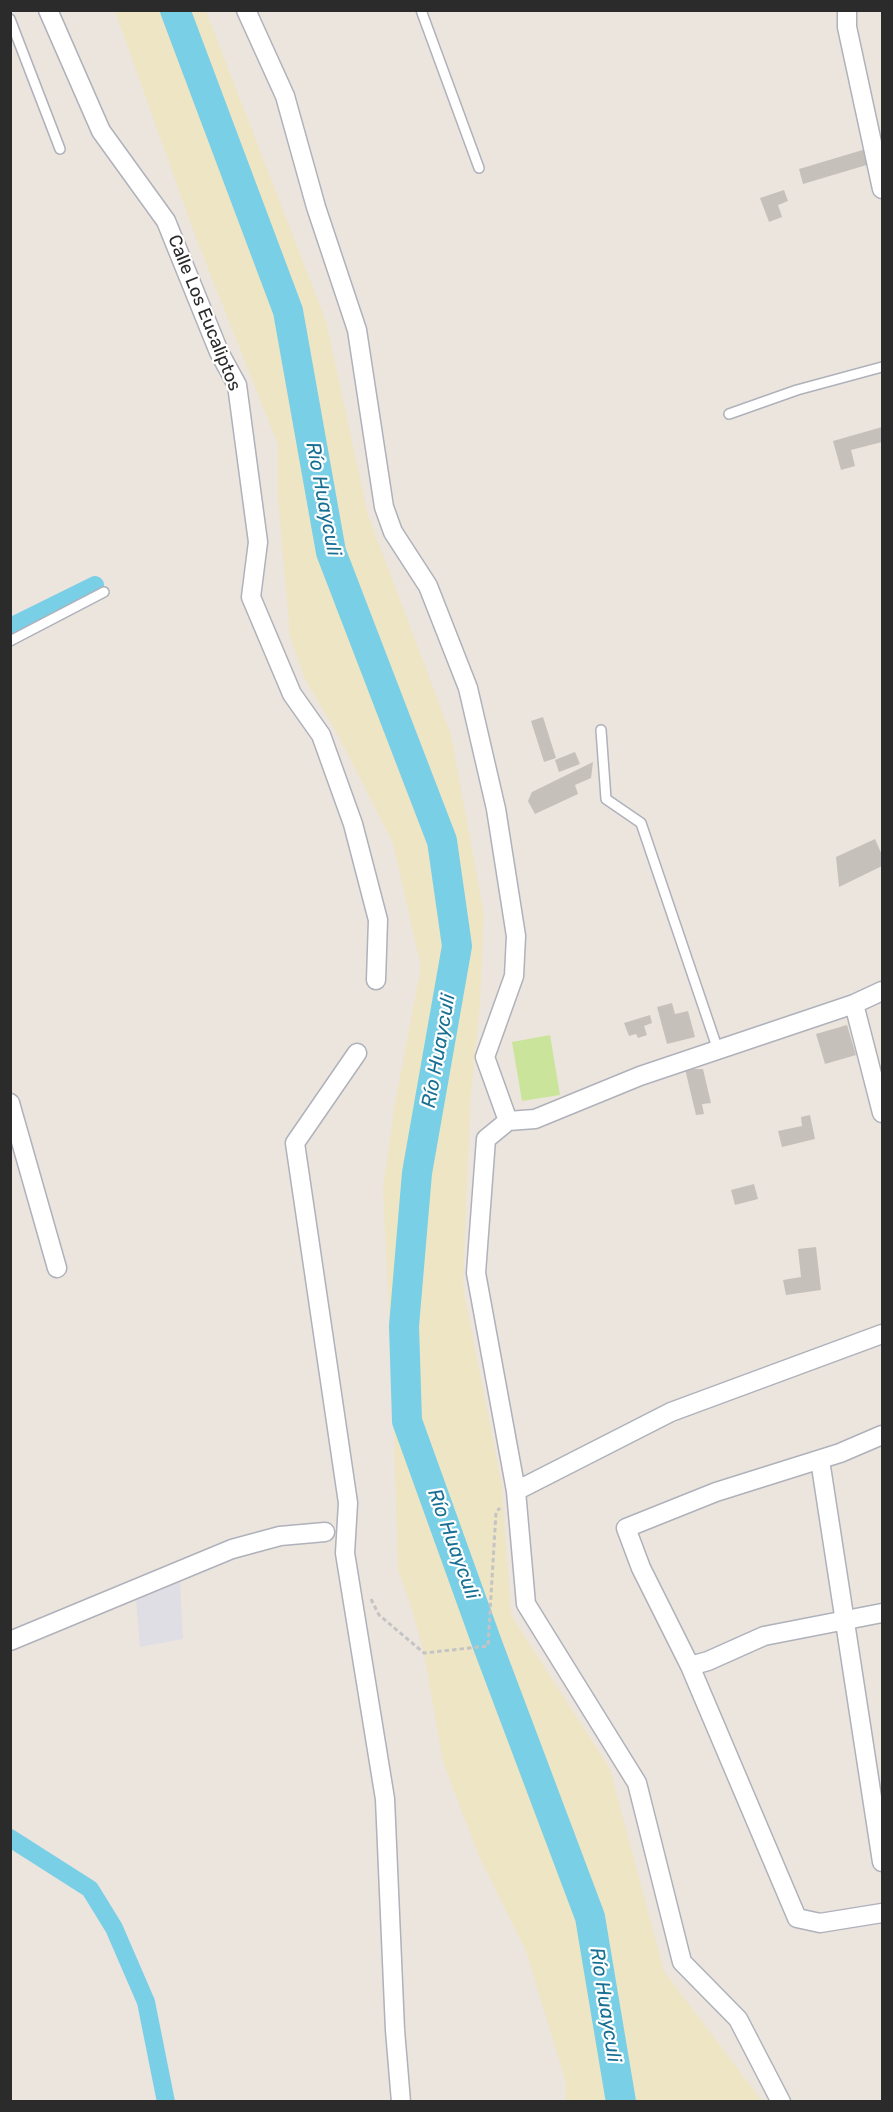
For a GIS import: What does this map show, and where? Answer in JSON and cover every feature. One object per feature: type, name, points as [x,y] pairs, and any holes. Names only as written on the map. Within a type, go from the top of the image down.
[{"type":"street","name":"Calle Los Eucaliptos","points":[[48,10],[101,131],[166,220],[219,352],[237,385],[258,542],[251,597],[292,694],[321,735],[353,824],[378,920],[376,980]]},
{"type":"street","points":[[246,10],[285,96],[316,207],[357,330],[384,507],[393,532],[428,586],[468,688],[496,809],[516,936],[514,976],[484,1057],[508,1121]]},
{"type":"street","points":[[847,10],[847,27],[882,189]]},
{"type":"street","points":[[781,2102],[738,2019],[682,1962],[637,1783],[526,1604],[516,1491],[476,1273],[486,1139],[508,1121],[535,1119],[640,1076],[854,1004],[882,991]]},
{"type":"street","points":[[854,1004],[882,1113]]},
{"type":"street","points":[[357,1053],[295,1143],[348,1503],[345,1553],[385,1799],[395,2030],[401,2102]]},
{"type":"street","points":[[10,1103],[57,1268]]},
{"type":"street","points":[[516,1491],[671,1412],[882,1334]]},
{"type":"street","points":[[882,1435],[820,1460],[716,1492],[626,1528],[641,1568],[690,1666],[797,1918],[820,1923],[882,1912]]},
{"type":"street","points":[[820,1460],[882,1862]]},
{"type":"street","points":[[10,1641],[232,1549],[280,1536],[325,1532]]},
{"type":"street","points":[[690,1666],[708,1661],[764,1636],[882,1613]]},
{"type":"lane","points":[[421,10],[479,168]]},
{"type":"lane","points":[[10,19],[60,149]]},
{"type":"lane","points":[[729,414],[797,390],[882,367]]},
{"type":"lane","points":[[10,641],[105,592]]},
{"type":"lane","points":[[601,730],[606,800],[641,824],[718,1050]]},
{"type":"path","points":[[369,1595],[379,1615],[424,1653],[488,1646],[496,1512],[516,1491]]},
{"type":"shaded area","points":[[180,1582],[183,1639],[140,1647],[136,1600]]},
{"type":"sand","points":[[115,11],[206,11],[326,321],[368,515],[451,735],[484,914],[480,1006],[470,1106],[463,1287],[502,1486],[511,1615],[610,1769],[664,1971],[762,2101],[566,2101],[566,2083],[526,1951],[479,1856],[443,1762],[424,1653],[398,1570],[392,1368],[383,1189],[395,1103],[421,967],[393,843],[338,735],[304,677],[290,636],[278,499],[278,445],[196,238]]},
{"type":"green space","points":[[550,1035],[560,1095],[522,1101],[512,1042]]},
{"type":"building","points":[[866,149],[870,164],[803,184],[799,169]]},
{"type":"building","points":[[784,190],[788,201],[778,205],[782,217],[769,222],[760,198]]},
{"type":"building","points":[[882,427],[882,442],[851,450],[855,466],[841,470],[833,441]]},
{"type":"building","points":[[543,717],[556,758],[544,762],[531,721]]},
{"type":"building","points":[[575,752],[580,764],[559,772],[555,760]]},
{"type":"building","points":[[593,762],[591,778],[575,785],[578,794],[535,814],[528,801],[532,792]]},
{"type":"building","points":[[875,839],[882,855],[882,866],[839,887],[836,857]]},
{"type":"building","points":[[672,1003],[675,1014],[688,1011],[695,1037],[667,1044],[657,1007]]},
{"type":"building","points":[[650,1015],[652,1023],[644,1026],[647,1035],[638,1038],[636,1034],[629,1036],[624,1023]]},
{"type":"building","points":[[847,1025],[856,1055],[825,1064],[816,1034]]},
{"type":"building","points":[[685,1069],[703,1069],[711,1103],[702,1104],[704,1114],[696,1115]]},
{"type":"building","points":[[810,1115],[815,1139],[782,1147],[778,1131],[802,1126],[801,1117]]},
{"type":"building","points":[[754,1184],[758,1199],[735,1205],[731,1190]]},
{"type":"building","points":[[816,1247],[821,1290],[786,1295],[783,1280],[801,1277],[798,1249]]},
{"type":"waterway","name":"Río Huayculi","points":[[175,10],[288,311],[331,552],[442,841],[457,946],[417,1173],[404,1326],[407,1421],[488,1646],[590,1917],[621,2102]]},
{"type":"waterway","points":[[10,627],[95,585]]},
{"type":"waterway","points":[[10,1838],[90,1889],[114,1928],[146,2002],[166,2102]]}]
